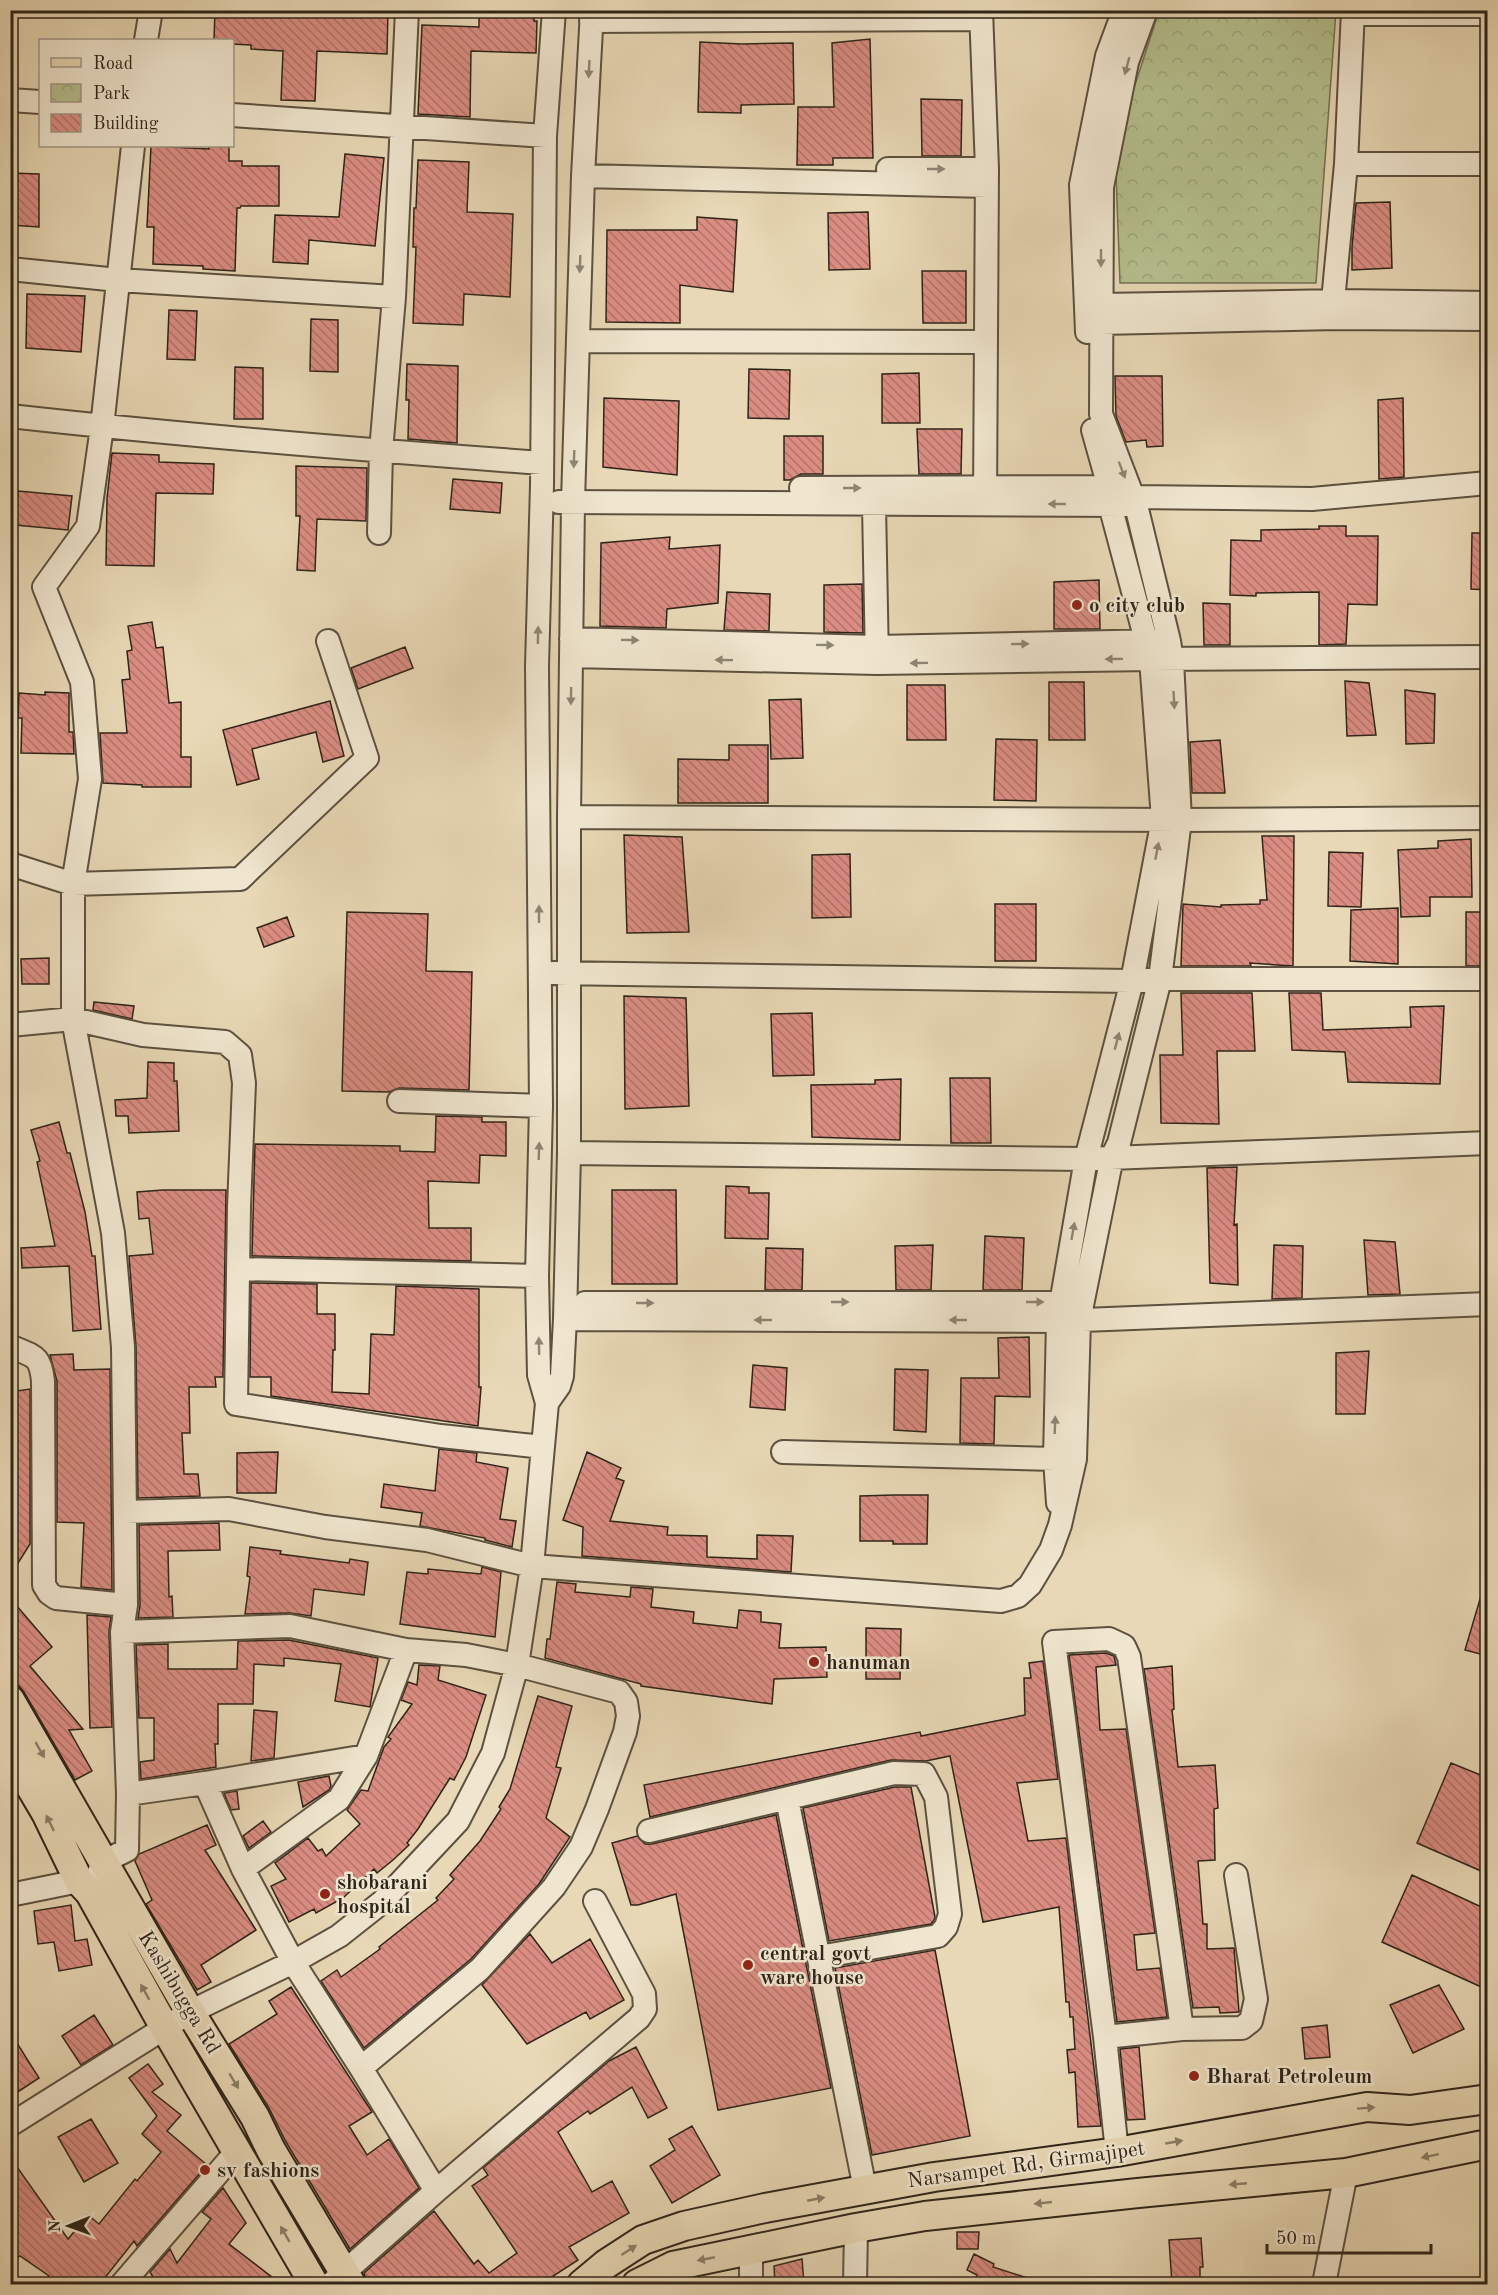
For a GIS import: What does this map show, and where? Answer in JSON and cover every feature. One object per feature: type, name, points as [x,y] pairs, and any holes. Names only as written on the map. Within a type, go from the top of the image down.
[{"type":"main road","name":"Kashibugga Rd","points":[[10,1700],[190,2012],[255,2117],[342,2280]]},
{"type":"main road","name":"Kashibugga Rd","points":[[10,1752],[84,1887],[315,2284]]},
{"type":"main road","name":"Narsampet Rd, Girmajipet","points":[[582,2284],[606,2264],[643,2240],[684,2226],[865,2189],[934,2177],[1117,2152],[1367,2107],[1410,2110],[1488,2099]]},
{"type":"main road","name":"Narsampet Rd, Girmajipet","points":[[637,2284],[672,2266],[856,2228],[949,2213],[1346,2174],[1488,2144]]},
{"type":"street","points":[[146,39],[150,10]]},
{"type":"street","points":[[379,532],[381,451],[394,297],[407,10]]},
{"type":"street","points":[[10,2125],[190,2012],[293,1962],[339,1936],[382,1902],[458,1821],[493,1753],[517,1665],[532,1566],[547,1403],[539,1374],[537,1276],[541,1106],[537,666],[542,483],[546,136],[554,10]]},
{"type":"street","points":[[1124,10],[1107,57],[1081,185],[1090,421],[1110,496],[1160,650]]},
{"type":"street","points":[[125,1512],[229,1509],[325,1527],[427,1540],[532,1566],[1001,1600],[1018,1596],[1030,1585],[1051,1550],[1060,1525],[1076,1459],[1070,1311],[1116,1150],[1161,971],[1171,811],[1160,650],[1134,501],[1101,414],[1102,187],[1127,62],[1146,10]]},
{"type":"street","points":[[1333,301],[1346,164],[1353,12],[1488,14]]},
{"type":"street","points":[[547,1403],[559,1386],[562,1376],[565,1311],[569,1145],[569,813],[573,494],[583,171],[592,16],[980,15],[987,178],[985,496]]},
{"type":"street","points":[[10,100],[39,102]]},
{"type":"street","points":[[234,115],[546,136]]},
{"type":"street","points":[[10,1895],[84,1887],[103,1862],[127,1850],[128,1794],[122,1632],[126,1605],[123,1347],[113,1233],[73,1019],[73,884],[90,778],[82,682],[44,587],[88,526],[102,426],[133,147]]},
{"type":"street","points":[[1346,164],[1488,164]]},
{"type":"street","points":[[583,171],[987,178]]},
{"type":"street","points":[[10,269],[118,279],[394,297]]},
{"type":"street","points":[[1101,314],[1333,301],[1488,303]]},
{"type":"street","points":[[1101,314],[1488,319]]},
{"type":"street","points":[[578,335],[986,335]]},
{"type":"street","points":[[10,416],[381,451],[542,483],[573,494],[874,505],[985,496]]},
{"type":"street","points":[[573,494],[688,488],[985,496],[1110,496],[1134,501],[1312,499],[1488,483]]},
{"type":"street","points":[[874,505],[877,655]]},
{"type":"street","points":[[10,864],[73,884],[240,879],[367,758],[328,641]]},
{"type":"street","points":[[571,648],[877,655],[1160,650],[1488,657]]},
{"type":"street","points":[[569,813],[1171,811],[1488,818]]},
{"type":"street","points":[[1060,1525],[1054,1460],[1088,1152],[1134,974],[1171,811]]},
{"type":"street","points":[[539,966],[1134,974],[1161,971],[1488,979]]},
{"type":"street","points":[[10,1025],[73,1019],[143,1035],[225,1042],[240,1054],[244,1083],[239,1207],[240,1269],[236,1404],[441,1436],[543,1447]]},
{"type":"street","points":[[399,1101],[541,1106]]},
{"type":"street","points":[[569,1145],[1088,1152],[1488,1143]]},
{"type":"street","points":[[240,1269],[537,1276]]},
{"type":"street","points":[[1488,1288],[1476,1297],[1488,1302]]},
{"type":"street","points":[[565,1311],[1070,1311],[1488,1302]]},
{"type":"street","points":[[10,1346],[34,1357],[40,1363],[43,1382],[44,1585],[56,1598],[126,1605]]},
{"type":"street","points":[[783,1452],[1054,1460]]},
{"type":"street","points":[[122,1632],[290,1626],[406,1650],[466,1655],[517,1665],[619,1692],[626,1702],[628,1716],[625,1732],[597,1809],[581,1847],[554,1887],[480,1969],[361,2068]]},
{"type":"street","points":[[1117,2152],[1105,2037],[1054,1642],[1109,1639],[1124,1646],[1129,1657],[1182,2029]]},
{"type":"street","points":[[243,1869],[339,1798],[366,1756],[406,1650]]},
{"type":"street","points":[[128,1794],[366,1756]]},
{"type":"street","points":[[649,1831],[894,1773],[924,1774],[936,1797],[950,1914],[946,1927],[938,1936],[819,1957]]},
{"type":"street","points":[[205,1783],[243,1869],[293,1962],[436,2192]]},
{"type":"street","points":[[787,1799],[865,2189]]},
{"type":"street","points":[[1105,2037],[1182,2029],[1242,2028],[1251,2021],[1256,1999],[1236,1875]]},
{"type":"street","points":[[342,2280],[436,2192],[639,2018],[645,2009],[644,1995],[596,1901]]},
{"type":"street","points":[[122,2284],[237,2151]]},
{"type":"street","points":[[1324,2284],[1346,2174]]},
{"type":"street","points":[[855,2284],[856,2228]]},
{"type":"street","points":[[751,2251],[751,2284]]},
{"type":"green space","points":[[1159,11],[1336,11],[1316,283],[1120,283],[1115,146]]},
{"type":"building","points":[[215,10],[388,10],[387,54],[317,51],[315,101],[281,100],[283,51],[251,49],[251,45],[234,44],[234,39],[214,39]]},
{"type":"building","points":[[479,10],[534,10],[534,21],[537,21],[536,53],[471,51],[470,117],[418,114],[422,25],[479,27]]},
{"type":"building","points":[[870,39],[873,158],[833,158],[833,165],[797,165],[798,107],[834,107],[832,43]]},
{"type":"building","points":[[700,42],[793,43],[794,104],[741,105],[741,113],[698,112]]},
{"type":"building","points":[[921,99],[962,100],[961,156],[922,156]]},
{"type":"building","points":[[151,147],[209,149],[209,147],[229,147],[229,161],[242,161],[242,166],[279,166],[279,206],[241,206],[237,208],[235,271],[203,269],[203,266],[153,264],[154,227],[147,227]]},
{"type":"building","points":[[345,154],[384,158],[375,246],[309,240],[308,264],[273,262],[275,215],[339,217]]},
{"type":"building","points":[[418,160],[469,162],[467,212],[513,214],[510,297],[464,294],[463,325],[413,323],[416,247],[413,247],[414,208],[416,208]]},
{"type":"building","points":[[10,173],[39,174],[39,227],[10,225]]},
{"type":"building","points":[[1390,202],[1392,268],[1352,270],[1356,203]]},
{"type":"building","points":[[868,212],[870,269],[829,270],[828,213]]},
{"type":"building","points":[[697,217],[737,220],[733,292],[680,285],[680,323],[606,322],[607,230],[697,230]]},
{"type":"building","points":[[922,271],[966,271],[966,323],[923,323]]},
{"type":"building","points":[[27,294],[85,296],[81,352],[26,348]]},
{"type":"building","points":[[169,310],[197,311],[195,360],[167,359]]},
{"type":"building","points":[[311,319],[338,320],[338,372],[310,371]]},
{"type":"building","points":[[407,364],[458,366],[457,443],[408,439]]},
{"type":"building","points":[[235,367],[263,368],[263,419],[234,419]]},
{"type":"building","points":[[749,369],[790,370],[789,419],[748,418]]},
{"type":"building","points":[[919,373],[920,423],[882,423],[882,374]]},
{"type":"building","points":[[1115,376],[1162,376],[1163,446],[1147,447],[1146,440],[1126,442],[1116,416]]},
{"type":"building","points":[[604,398],[679,401],[677,475],[603,467]]},
{"type":"building","points":[[1403,398],[1404,477],[1379,479],[1378,400]]},
{"type":"building","points":[[917,429],[962,429],[961,474],[919,474]]},
{"type":"building","points":[[784,436],[823,436],[823,474],[801,474],[790,480],[784,480]]},
{"type":"building","points":[[112,453],[159,455],[159,462],[214,464],[213,494],[156,493],[154,566],[106,565],[107,498]]},
{"type":"building","points":[[296,466],[367,468],[366,521],[317,519],[315,571],[297,570],[300,516],[296,516]]},
{"type":"building","points":[[453,479],[502,483],[500,513],[450,509]]},
{"type":"building","points":[[18,491],[72,496],[68,530],[15,525]]},
{"type":"building","points":[[1319,526],[1346,526],[1346,536],[1378,536],[1377,605],[1348,604],[1346,644],[1319,645],[1319,592],[1256,593],[1256,596],[1230,595],[1231,540],[1261,541],[1261,530],[1319,529]]},
{"type":"building","points":[[1472,533],[1488,533],[1488,590],[1471,589]]},
{"type":"building","points":[[670,537],[669,549],[720,545],[718,603],[667,609],[666,628],[600,626],[601,543]]},
{"type":"building","name":"o city club","points":[[1099,580],[1100,629],[1054,629],[1054,582]]},
{"type":"building","points":[[862,584],[863,633],[824,632],[824,585]]},
{"type":"building","points":[[727,592],[770,594],[769,631],[724,630]]},
{"type":"building","points":[[1203,603],[1230,604],[1230,645],[1204,645]]},
{"type":"building","points":[[152,622],[156,648],[163,647],[169,703],[181,702],[181,757],[191,757],[191,787],[142,787],[142,785],[103,783],[100,733],[127,733],[122,680],[130,679],[127,651],[132,650],[128,626]]},
{"type":"building","points":[[405,647],[413,668],[358,689],[351,668]]},
{"type":"building","points":[[1345,681],[1369,683],[1376,735],[1347,736]]},
{"type":"building","points":[[1049,682],[1084,682],[1085,740],[1049,740]]},
{"type":"building","points":[[907,685],[945,685],[946,740],[907,740]]},
{"type":"building","points":[[1405,690],[1435,694],[1434,743],[1406,744]]},
{"type":"building","points":[[45,692],[69,693],[69,732],[73,732],[74,754],[21,753],[22,718],[18,718],[19,693],[45,695]]},
{"type":"building","points":[[801,699],[803,758],[771,759],[769,700]]},
{"type":"building","points":[[330,701],[344,756],[323,762],[316,732],[252,749],[259,779],[237,785],[223,730]]},
{"type":"building","points":[[996,739],[1037,740],[1036,801],[994,800]]},
{"type":"building","points":[[1220,740],[1225,793],[1192,793],[1190,742]]},
{"type":"building","points":[[729,745],[768,745],[768,803],[678,803],[678,759],[729,760]]},
{"type":"building","points":[[624,835],[682,837],[689,932],[627,933]]},
{"type":"building","points":[[1262,836],[1294,836],[1293,966],[1250,963],[1251,966],[1181,966],[1183,904],[1221,907],[1221,905],[1260,904],[1260,900],[1267,900]]},
{"type":"building","points":[[1471,839],[1472,897],[1430,897],[1430,916],[1401,917],[1398,850],[1438,848],[1438,841]]},
{"type":"building","points":[[1329,852],[1363,853],[1361,907],[1328,906]]},
{"type":"building","points":[[850,854],[851,917],[812,918],[812,855]]},
{"type":"building","points":[[995,904],[1036,904],[1036,961],[995,961]]},
{"type":"building","points":[[1398,908],[1398,964],[1350,961],[1351,910]]},
{"type":"building","points":[[347,912],[428,914],[426,971],[472,972],[469,1090],[399,1088],[389,1092],[342,1091]]},
{"type":"building","points":[[1466,912],[1488,912],[1488,966],[1466,966]]},
{"type":"building","points":[[287,917],[294,936],[264,947],[257,928]]},
{"type":"building","points":[[49,958],[49,984],[22,984],[21,959]]},
{"type":"building","points":[[1181,993],[1252,993],[1255,1051],[1217,1051],[1219,1124],[1161,1123],[1160,1055],[1183,1055]]},
{"type":"building","points":[[1289,993],[1321,993],[1323,1030],[1411,1027],[1410,1007],[1444,1006],[1440,1084],[1348,1082],[1345,1052],[1292,1050]]},
{"type":"building","points":[[624,996],[686,998],[689,1106],[625,1109]]},
{"type":"building","points":[[94,1002],[134,1006],[132,1019],[93,1010]]},
{"type":"building","points":[[812,1013],[814,1075],[773,1076],[771,1014]]},
{"type":"building","points":[[148,1062],[174,1063],[179,1131],[129,1133],[128,1116],[116,1116],[115,1100],[147,1098]]},
{"type":"building","points":[[950,1078],[990,1078],[991,1143],[951,1143]]},
{"type":"building","points":[[901,1079],[900,1140],[812,1137],[811,1085],[875,1084],[875,1080]]},
{"type":"building","points":[[436,1116],[482,1117],[482,1122],[506,1122],[506,1156],[480,1155],[479,1183],[428,1181],[429,1228],[471,1228],[471,1261],[252,1256],[255,1144],[400,1146],[400,1151],[435,1152]]},
{"type":"building","points":[[59,1122],[67,1153],[70,1153],[85,1212],[92,1256],[95,1256],[101,1329],[73,1331],[69,1266],[22,1268],[21,1248],[55,1246],[37,1162],[40,1161],[31,1130]]},
{"type":"building","points":[[1237,1167],[1234,1225],[1237,1224],[1238,1285],[1210,1283],[1207,1168]]},
{"type":"building","points":[[726,1186],[749,1187],[749,1193],[769,1193],[768,1239],[725,1238]]},
{"type":"building","points":[[226,1190],[223,1377],[215,1377],[216,1387],[189,1387],[190,1433],[182,1433],[184,1474],[198,1474],[200,1496],[138,1498],[136,1347],[129,1256],[153,1254],[149,1218],[139,1219],[137,1192]]},
{"type":"building","points":[[612,1190],[676,1190],[677,1284],[612,1284]]},
{"type":"building","points":[[985,1236],[1024,1238],[1022,1290],[983,1290]]},
{"type":"building","points":[[1364,1240],[1395,1242],[1400,1294],[1368,1295]]},
{"type":"building","points":[[933,1245],[931,1290],[896,1290],[895,1246]]},
{"type":"building","points":[[1274,1245],[1303,1246],[1302,1298],[1272,1299]]},
{"type":"building","points":[[766,1248],[803,1249],[802,1290],[765,1290]]},
{"type":"building","points":[[251,1283],[317,1284],[317,1314],[335,1314],[332,1392],[369,1394],[371,1334],[394,1335],[396,1286],[479,1289],[479,1387],[481,1387],[478,1426],[271,1396],[271,1377],[250,1377]]},
{"type":"building","points":[[1029,1337],[1030,1397],[995,1396],[994,1444],[960,1443],[961,1378],[999,1378],[998,1338]]},
{"type":"building","points":[[1369,1351],[1365,1414],[1336,1414],[1336,1353]]},
{"type":"building","points":[[73,1354],[74,1370],[110,1369],[112,1590],[81,1587],[84,1523],[57,1522],[57,1381],[50,1355]]},
{"type":"building","points":[[753,1365],[787,1368],[785,1410],[750,1407]]},
{"type":"building","points":[[895,1369],[928,1370],[926,1432],[894,1430]]},
{"type":"building","points":[[30,1389],[30,1544],[10,1576],[10,1392]]},
{"type":"building","points":[[439,1449],[477,1453],[476,1462],[508,1468],[500,1519],[516,1521],[512,1547],[485,1540],[485,1538],[420,1526],[422,1513],[381,1507],[384,1484],[435,1491]]},
{"type":"building","points":[[278,1452],[276,1493],[237,1493],[237,1453]]},
{"type":"building","points":[[587,1452],[621,1468],[616,1478],[624,1481],[610,1521],[668,1527],[667,1535],[707,1536],[707,1557],[757,1559],[757,1535],[793,1536],[791,1572],[582,1556],[583,1527],[563,1520]]},
{"type":"building","points":[[928,1495],[927,1544],[860,1541],[860,1496]]},
{"type":"building","points":[[219,1523],[220,1550],[168,1551],[169,1597],[172,1596],[173,1617],[138,1618],[140,1605],[139,1525]]},
{"type":"building","points":[[250,1547],[281,1551],[280,1554],[349,1563],[350,1559],[368,1562],[364,1595],[314,1589],[311,1616],[290,1613],[245,1614],[250,1577],[247,1576]]},
{"type":"building","points":[[482,1567],[501,1572],[495,1637],[400,1624],[407,1572],[428,1574],[428,1569],[481,1574]]},
{"type":"building","points":[[557,1582],[576,1584],[575,1592],[630,1597],[631,1587],[653,1589],[651,1607],[694,1612],[693,1623],[737,1628],[739,1610],[761,1612],[761,1622],[781,1624],[779,1648],[826,1647],[827,1677],[774,1679],[772,1704],[641,1686],[641,1684],[545,1658],[547,1639],[550,1639]]},
{"type":"building","points":[[1483,1589],[1488,1590],[1488,1656],[1465,1650]]},
{"type":"building","points":[[10,1598],[52,1647],[30,1666],[83,1729],[69,1730],[92,1771],[75,1780],[24,1692],[19,1686],[10,1684]]},
{"type":"building","points":[[87,1615],[111,1617],[109,1632],[112,1727],[90,1728]]},
{"type":"building","points":[[866,1628],[901,1629],[900,1679],[866,1679]]},
{"type":"building","points":[[289,1640],[378,1658],[370,1707],[335,1701],[341,1664],[284,1658],[284,1666],[254,1664],[253,1704],[218,1704],[216,1767],[141,1779],[140,1762],[154,1760],[154,1718],[139,1718],[136,1645],[168,1644],[168,1669],[237,1669],[238,1641]]},
{"type":"building","points":[[1106,1653],[1114,1656],[1116,1665],[1096,1667],[1100,1730],[1126,1729],[1155,1933],[1134,1935],[1137,1970],[1160,1968],[1167,2017],[1117,2022],[1069,1655]]},
{"type":"building","points":[[1043,1661],[1058,1779],[1017,1783],[1028,1841],[1066,1838],[1101,2126],[1078,2127],[1075,2072],[1069,2073],[1067,2050],[1075,2049],[1073,2017],[1070,2017],[1069,2002],[1066,2002],[1059,1907],[983,1922],[950,1756],[926,1761],[891,1760],[650,1817],[644,1785],[920,1732],[921,1736],[1025,1715],[1024,1678],[1031,1678],[1029,1663]]},
{"type":"building","points":[[419,1665],[440,1666],[438,1680],[486,1695],[466,1757],[454,1780],[450,1778],[407,1843],[409,1845],[393,1860],[377,1873],[374,1869],[343,1898],[316,1913],[314,1909],[289,1922],[271,1886],[286,1879],[275,1863],[308,1838],[318,1851],[322,1849],[326,1856],[360,1824],[347,1810],[361,1790],[368,1791],[384,1747],[391,1739],[388,1737],[412,1704],[401,1700],[408,1682],[417,1685]]},
{"type":"building","points":[[1172,1666],[1174,1709],[1172,1710],[1178,1767],[1215,1765],[1218,1808],[1214,1809],[1215,1860],[1198,1861],[1203,1924],[1207,1924],[1207,1949],[1234,1948],[1239,2012],[1220,2013],[1219,2007],[1193,2008],[1144,1669]]},
{"type":"building","points":[[538,1696],[572,1706],[556,1767],[561,1768],[546,1818],[570,1837],[539,1884],[471,1959],[364,2048],[321,1981],[337,1970],[341,1977],[380,1949],[379,1947],[438,1900],[436,1898],[454,1879],[450,1875],[480,1841],[501,1809],[499,1807],[510,1789]]},
{"type":"building","points":[[254,1710],[277,1712],[274,1758],[251,1761]]},
{"type":"building","points":[[1451,1763],[1488,1778],[1488,1874],[1417,1843]]},
{"type":"building","points":[[329,1776],[331,1786],[329,1790],[303,1807],[298,1782]]},
{"type":"building","points":[[895,1787],[911,1787],[934,1920],[931,1924],[829,1941],[803,1808]]},
{"type":"building","points":[[237,1791],[239,1809],[231,1810],[224,1793]]},
{"type":"building","name":"central govt ware house","points":[[776,1815],[831,2088],[718,2110],[676,1894],[631,1905],[612,1843],[637,1836],[645,1844],[652,1844]]},
{"type":"building","points":[[263,1821],[271,1832],[249,1848],[243,1836]]},
{"type":"building","points":[[207,1825],[216,1845],[205,1850],[256,1930],[201,1965],[211,1982],[197,1990],[146,1904],[152,1900],[135,1861],[139,1854]]},
{"type":"building","points":[[1412,1875],[1488,1910],[1488,1990],[1382,1942]]},
{"type":"building","points":[[71,1905],[75,1941],[87,1939],[92,1965],[59,1971],[54,1942],[38,1944],[34,1911]]},
{"type":"building","points":[[530,1934],[552,1963],[590,1939],[624,2000],[590,2019],[586,2012],[527,2044],[482,1985]]},
{"type":"building","points":[[935,1950],[970,2136],[872,2155],[835,1968]]},
{"type":"building","points":[[1439,1985],[1464,2029],[1413,2053],[1390,2005]]},
{"type":"building","points":[[291,1987],[372,2112],[349,2126],[367,2155],[389,2139],[419,2188],[350,2249],[286,2142],[269,2108],[229,2044],[277,2014],[269,2001]]},
{"type":"building","points":[[94,2015],[113,2045],[81,2065],[62,2036]]},
{"type":"building","points":[[1327,2025],[1330,2057],[1305,2059],[1302,2028]]},
{"type":"building","points":[[10,2032],[39,2078],[10,2097]]},
{"type":"building","points":[[636,2047],[667,2108],[648,2118],[632,2087],[590,2114],[588,2111],[558,2132],[592,2192],[612,2181],[629,2213],[569,2247],[578,2260],[541,2284],[367,2284],[364,2273],[434,2211],[474,2264],[478,2260],[489,2273],[517,2253],[472,2186],[488,2175],[483,2168],[609,2061]]},
{"type":"building","points":[[1139,2047],[1145,2119],[1127,2120],[1120,2049]]},
{"type":"building","points":[[148,2064],[163,2084],[152,2092],[181,2115],[167,2131],[207,2165],[137,2246],[134,2241],[100,2284],[44,2284],[49,2276],[20,2256],[10,2263],[10,2157],[68,2239],[88,2215],[99,2224],[135,2179],[137,2181],[161,2152],[142,2134],[157,2116],[129,2078]]},
{"type":"building","points":[[91,2119],[118,2163],[84,2182],[58,2137]]},
{"type":"building","points":[[692,2126],[720,2175],[672,2203],[650,2166],[675,2150],[669,2139]]},
{"type":"building","points":[[223,2188],[246,2223],[229,2244],[281,2284],[157,2284],[150,2272],[170,2249],[177,2263],[211,2219],[202,2212]]},
{"type":"building","points":[[957,2232],[979,2232],[978,2249],[957,2249]]},
{"type":"building","points":[[1201,2238],[1203,2267],[1200,2267],[1200,2284],[1172,2284],[1169,2240]]},
{"type":"building","points":[[974,2254],[994,2264],[993,2267],[1037,2281],[1037,2284],[974,2284],[977,2275],[967,2270]]},
{"type":"building","points":[[802,2259],[804,2284],[775,2284],[774,2266]]},
{"type":"place","name":"o city club","points":[[1077,605]]},
{"type":"place","name":"hanuman","points":[[814,1662]]},
{"type":"place","name":"shobarani hospital","points":[[325,1894]]},
{"type":"place","name":"central govt ware house","points":[[748,1965]]},
{"type":"place","name":"Bharat Petroleum","points":[[1194,2076]]},
{"type":"place","name":"sv fashions","points":[[205,2170]]}]
